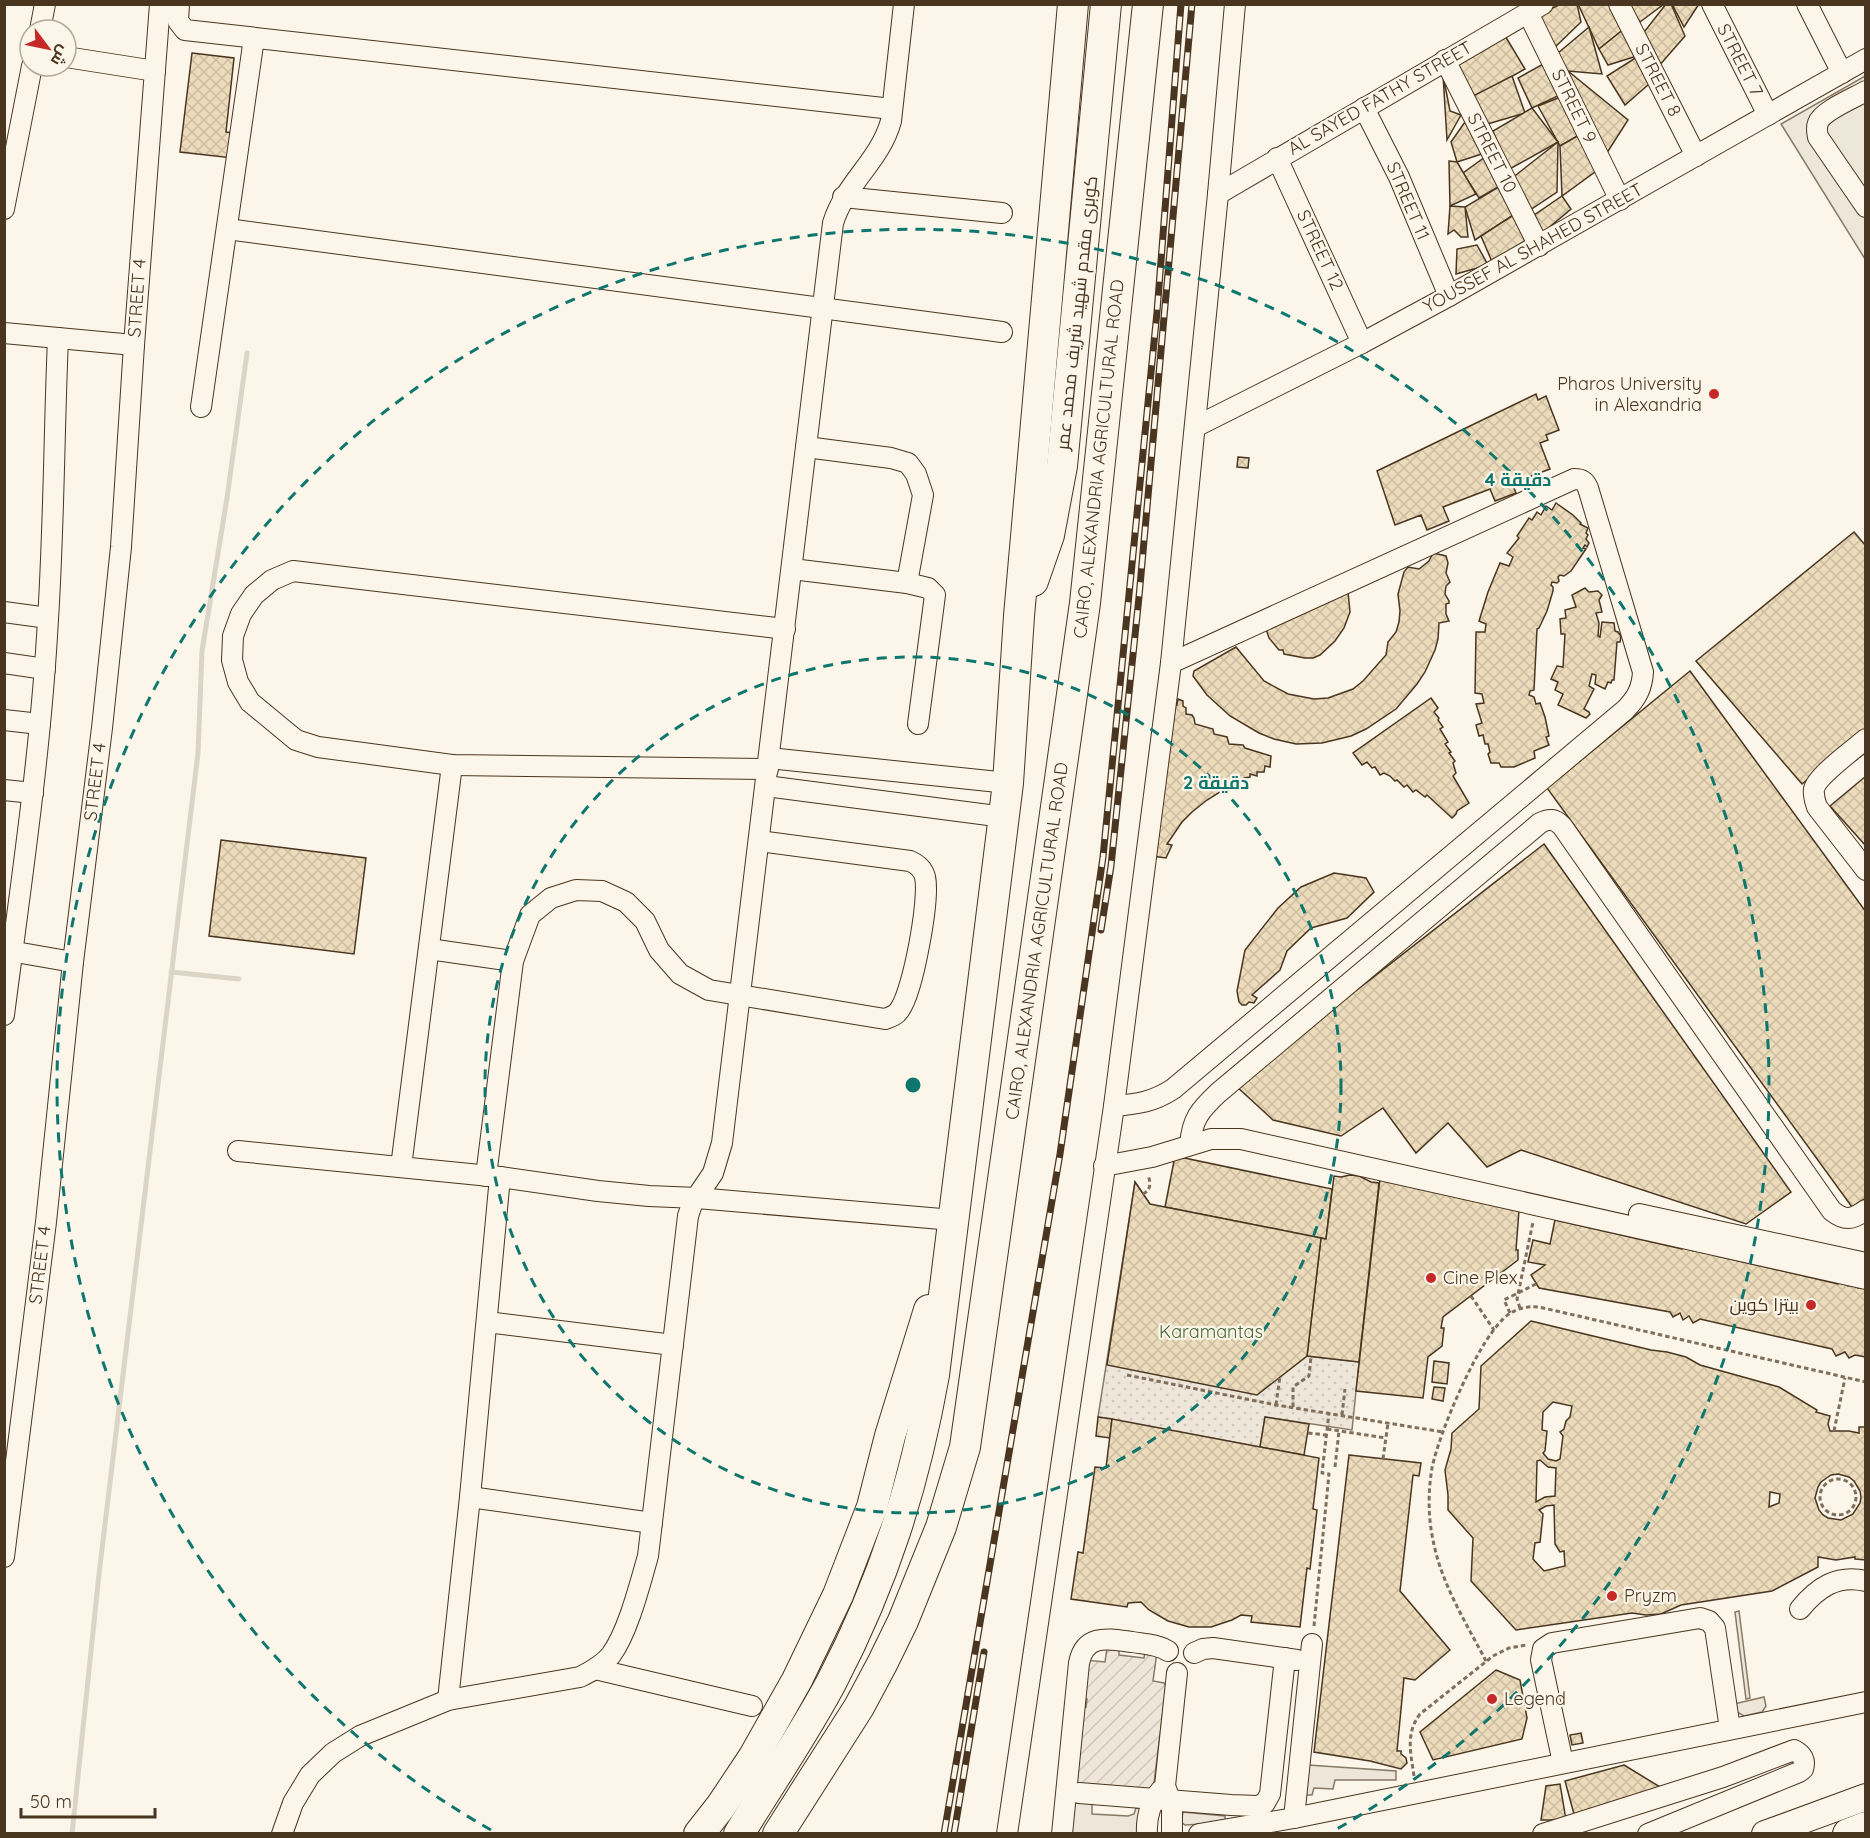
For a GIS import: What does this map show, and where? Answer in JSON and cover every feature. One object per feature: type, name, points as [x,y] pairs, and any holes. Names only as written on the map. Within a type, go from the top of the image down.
[{"type":"highway","points":[[739,1833],[804,1731],[855,1635],[888,1554],[911,1482],[934,1375],[1008,783],[1019,616],[1073,4]]},
{"type":"highway","name":"كوبرى مقدم شهيد شريف محمد عمر","points":[[1019,616],[1048,536],[1062,466],[1107,4]]},
{"type":"highway","name":"CAIRO, ALEXANDRIA AGRICULTURAL ROAD","points":[[778,1833],[849,1724],[903,1621],[941,1527],[965,1447],[1085,603],[1148,4]]},
{"type":"highway","points":[[699,1833],[721,1806],[753,1758],[797,1680],[838,1594],[872,1507],[910,1367],[949,1254]]},
{"type":"highway","points":[[1848,1833],[1866,1827]]},
{"type":"main road","points":[[1765,1833],[1866,1797]]},
{"type":"street","name":"STREET 4","points":[[4,1557],[46,1222],[73,962],[121,547],[160,4]]},
{"type":"street","points":[[179,4],[178,21],[185,30],[892,109]]},
{"type":"street","points":[[282,1833],[293,1803],[310,1775],[333,1753],[360,1736],[448,1700],[580,1677],[595,1669],[611,1655],[621,1637],[639,1588],[648,1557],[688,1216],[692,1204],[713,1173],[718,1158],[740,996],[833,223],[843,197],[883,143],[891,121],[904,4]]},
{"type":"street","points":[[1007,1833],[1114,1106],[1171,663],[1235,4]]},
{"type":"street","name":"STREET 8","points":[[1619,4],[1696,156]]},
{"type":"street","name":"STREET 7","points":[[1712,4],[1768,115]]},
{"type":"street","points":[[1807,4],[1842,73]]},
{"type":"street","name":"AL SAYED FATHY STREET","points":[[1218,194],[1536,9]]},
{"type":"street","name":"STREET 9","points":[[1536,9],[1620,200]]},
{"type":"street","points":[[201,407],[255,38]]},
{"type":"street","points":[[78,59],[155,71]]},
{"type":"street","name":"YOUSSEF AL SHAHED STREET","points":[[1195,427],[1362,343],[1449,296],[1866,59]]},
{"type":"street","name":"STREET 10","points":[[1445,60],[1539,246]]},
{"type":"street","points":[[4,209],[30,78]]},
{"type":"street","points":[[1866,91],[1826,113],[1817,124],[1816,131],[1866,207]]},
{"type":"street","name":"STREET 11","points":[[1364,108],[1399,177],[1449,296]]},
{"type":"street","name":"STREET 12","points":[[1277,158],[1362,343]]},
{"type":"street","points":[[843,197],[1002,213]]},
{"type":"street","points":[[227,229],[1002,332]]},
{"type":"street","points":[[4,333],[134,345]]},
{"type":"street","points":[[4,1015],[8,951],[33,793],[45,669],[58,338]]},
{"type":"street","points":[[806,447],[891,458],[908,463],[916,474],[922,495],[907,583]]},
{"type":"street","points":[[1114,1106],[1143,1103],[1159,1098],[1173,1089],[1625,710],[1636,699],[1642,686],[1643,672],[1588,488],[1581,479],[1574,479],[1171,663]]},
{"type":"street","points":[[792,569],[907,583],[928,588],[934,595],[918,724]]},
{"type":"street","points":[[784,629],[293,571],[272,580],[254,595],[241,614],[233,636],[232,660],[238,682],[250,702],[296,740],[318,747],[452,765],[767,771],[1008,783]]},
{"type":"street","points":[[4,612],[48,618]]},
{"type":"street","points":[[4,663],[45,669]]},
{"type":"street","points":[[4,720],[40,724]]},
{"type":"street","points":[[1866,740],[1821,777],[1815,786],[1814,797],[1817,807],[1866,870]]},
{"type":"street","points":[[401,1167],[452,765]]},
{"type":"street","points":[[767,771],[1004,817]]},
{"type":"street","points":[[4,790],[33,793]]},
{"type":"street","points":[[1191,1138],[1200,1111],[1218,1093],[1522,838],[1548,819],[1556,820],[1562,826],[1832,1211],[1840,1217],[1850,1218],[1866,1210]]},
{"type":"street","points":[[448,1700],[486,1322],[493,1176],[513,961],[530,915],[551,898],[576,890],[602,891],[626,902],[645,921],[658,950],[680,974],[709,990],[885,1018],[896,1014],[903,1005],[913,975],[924,912],[926,879],[916,863],[759,841]]},
{"type":"street","points":[[429,949],[513,961]]},
{"type":"street","points":[[8,951],[73,962]]},
{"type":"street","points":[[1105,1160],[1152,1157],[1191,1138],[1249,1140],[1532,1206],[1866,1279]]},
{"type":"street","points":[[238,1151],[493,1176],[598,1191],[953,1220]]},
{"type":"street","points":[[1532,1206],[1866,1263]]},
{"type":"street","points":[[486,1322],[673,1345]]},
{"type":"street","points":[[470,1497],[652,1522]]},
{"type":"street","points":[[1800,1609],[1812,1595],[1831,1583],[1844,1579],[1866,1581]]},
{"type":"street","points":[[1563,1763],[1541,1659],[1543,1649],[1552,1643],[1705,1618],[1715,1628],[1730,1729]]},
{"type":"street","points":[[1062,1833],[1079,1663],[1083,1652],[1091,1643],[1107,1638],[1154,1645],[1168,1651]]},
{"type":"street","points":[[1176,1644],[1191,1648],[1194,1653],[1192,1668],[1188,1671],[1177,1673],[1168,1667],[1166,1662],[1168,1651],[1176,1644]]},
{"type":"street","points":[[1194,1653],[1213,1648],[1285,1658],[1311,1653],[1294,1818]]},
{"type":"street","points":[[1079,1793],[1163,1795],[1257,1806],[1267,1801],[1270,1794],[1285,1658]]},
{"type":"street","points":[[595,1669],[752,1706]]},
{"type":"street","points":[[1147,1833],[1147,1817],[1163,1795],[1177,1673]]},
{"type":"street","points":[[1199,1833],[1294,1818],[1866,1702]]},
{"type":"street","points":[[1543,1833],[1574,1829],[1794,1750],[1802,1755],[1804,1765],[1799,1772],[1648,1833]]},
{"type":"street","points":[[1163,1795],[1173,1815],[1172,1833]]},
{"type":"path","points":[[1520,1309],[1517,1299],[1532,1206]]},
{"type":"path","points":[[1510,1313],[1504,1300],[1536,1284]]},
{"type":"path","points":[[1471,1296],[1494,1330]]},
{"type":"path","points":[[1486,1661],[1444,1577],[1430,1524],[1430,1486],[1436,1450],[1466,1379],[1494,1330],[1510,1313],[1520,1309],[1539,1307],[1866,1382]]},
{"type":"path","points":[[1293,1407],[1293,1387],[1309,1376],[1311,1357]]},
{"type":"path","points":[[1127,1375],[1276,1405],[1443,1432]]},
{"type":"path","points":[[1276,1405],[1280,1376]]},
{"type":"path","points":[[1834,1431],[1845,1378]]},
{"type":"path","points":[[1342,1415],[1345,1389]]},
{"type":"path","points":[[1311,1653],[1329,1474],[1322,1473],[1329,1413]]},
{"type":"path","points":[[1383,1459],[1388,1423]]},
{"type":"path","points":[[1327,1430],[1386,1438]]},
{"type":"path","points":[[1335,1467],[1339,1431]]},
{"type":"path","points":[[1308,1433],[1326,1435]]},
{"type":"path","points":[[1841,1479],[1850,1483],[1859,1497],[1851,1510],[1837,1515],[1827,1512],[1821,1504],[1821,1491],[1827,1482],[1841,1479]]},
{"type":"path","points":[[1818,1487],[1821,1491]]},
{"type":"path","points":[[1816,1504],[1820,1499]]},
{"type":"path","points":[[1416,1793],[1409,1745],[1412,1725],[1425,1710],[1500,1651],[1517,1646],[1534,1646],[1543,1649]]},
{"type":"green space","name":"Karamantas","points":[[1135,1182],[1150,1204],[1308,1356],[1359,1362],[1352,1430],[1265,1417],[1260,1447],[1098,1417]]},
{"type":"green space","points":[[1739,1611],[1750,1698],[1746,1699],[1735,1612]]},
{"type":"green space","points":[[1107,1648],[1119,1649],[1119,1655],[1144,1658],[1145,1651],[1157,1652],[1153,1681],[1164,1683],[1166,1686],[1153,1791],[1076,1785],[1082,1706],[1086,1707],[1087,1699],[1082,1698],[1086,1660],[1105,1662]]},
{"type":"green space","points":[[1764,1697],[1766,1706],[1762,1712],[1744,1716],[1737,1712],[1734,1704]]},
{"type":"green space","points":[[1308,1765],[1396,1771],[1396,1780],[1335,1780],[1333,1789],[1314,1788],[1312,1795],[1306,1795]]},
{"type":"green space","points":[[1072,1801],[1092,1803],[1092,1814],[1128,1816],[1134,1814],[1136,1808],[1141,1808],[1140,1833],[1072,1833]]},
{"type":"green space","points":[[1183,1812],[1225,1816],[1225,1823],[1185,1825],[1181,1822]]},
{"type":"shaded area","points":[[1865,76],[1865,259],[1781,124]]},
{"type":"building","points":[[1561,4],[1577,4],[1581,22],[1552,50],[1536,16]]},
{"type":"building","points":[[1578,4],[1611,4],[1624,29],[1599,49]]},
{"type":"building","points":[[1626,4],[1664,4],[1640,22]]},
{"type":"building","points":[[1666,4],[1671,4],[1685,36],[1658,67],[1641,36]]},
{"type":"building","points":[[1672,4],[1699,4],[1684,27]]},
{"type":"building","points":[[1589,27],[1602,74],[1568,71],[1551,59]]},
{"type":"building","points":[[1624,29],[1640,55],[1608,65],[1599,49]]},
{"type":"building","points":[[1504,34],[1525,69],[1467,102],[1452,62]]},
{"type":"building","points":[[192,53],[234,58],[226,132],[236,133],[233,158],[180,152]]},
{"type":"building","points":[[1640,55],[1656,78],[1625,105],[1607,76]]},
{"type":"building","points":[[1545,63],[1560,95],[1532,108],[1518,78]]},
{"type":"building","points":[[1568,71],[1628,120],[1603,159],[1586,130]]},
{"type":"building","points":[[1443,75],[1450,111],[1461,115],[1447,140]]},
{"type":"building","points":[[1512,76],[1525,113],[1484,125],[1473,96]]},
{"type":"building","points":[[1568,94],[1581,134],[1560,146],[1538,106]]},
{"type":"building","points":[[1532,108],[1558,142],[1508,170],[1493,131]]},
{"type":"building","points":[[1472,112],[1491,151],[1457,162],[1451,142]]},
{"type":"building","points":[[1581,134],[1599,169],[1562,196],[1560,146]]},
{"type":"building","points":[[1558,142],[1557,192],[1530,210],[1507,182]]},
{"type":"building","points":[[1499,147],[1507,182],[1479,198],[1463,173]]},
{"type":"building","points":[[1449,161],[1457,162],[1476,194],[1450,206]]},
{"type":"building","points":[[1507,182],[1515,214],[1475,240],[1465,207]]},
{"type":"building","points":[[1562,196],[1571,209],[1539,236],[1527,220]]},
{"type":"building","points":[[1450,206],[1465,207],[1468,237],[1461,237],[1454,230],[1448,234]]},
{"type":"building","points":[[1515,214],[1533,249],[1493,264],[1481,236]]},
{"type":"building","points":[[1477,245],[1488,265],[1456,274],[1457,249]]},
{"type":"building","points":[[1536,394],[1538,400],[1546,396],[1559,430],[1546,435],[1548,440],[1540,443],[1550,469],[1512,483],[1516,493],[1495,501],[1490,489],[1443,507],[1449,521],[1427,530],[1421,515],[1395,525],[1377,471]]},
{"type":"building","points":[[1238,457],[1249,458],[1248,468],[1237,467]]},
{"type":"building","points":[[1556,503],[1588,528],[1586,539],[1589,543],[1583,548],[1586,549],[1571,571],[1564,576],[1560,575],[1557,583],[1552,582],[1553,591],[1547,611],[1537,629],[1534,690],[1530,691],[1529,695],[1534,697],[1536,704],[1540,703],[1545,717],[1549,736],[1546,737],[1549,745],[1534,751],[1535,758],[1514,767],[1501,767],[1499,763],[1491,763],[1488,744],[1485,744],[1483,735],[1479,736],[1476,725],[1482,723],[1476,704],[1484,703],[1482,694],[1475,693],[1476,632],[1485,632],[1486,624],[1479,621],[1500,563],[1509,566],[1513,557],[1507,553],[1519,538],[1517,536],[1529,518],[1532,520],[1537,512],[1541,515],[1546,506],[1552,510]]},
{"type":"building","points":[[1854,532],[1866,546],[1866,732],[1802,784],[1696,661]]},
{"type":"building","points":[[1433,553],[1446,556],[1448,563],[1446,573],[1450,582],[1446,586],[1445,594],[1449,601],[1446,604],[1446,614],[1449,621],[1439,623],[1435,650],[1417,684],[1396,709],[1366,729],[1351,736],[1322,743],[1296,744],[1274,739],[1230,716],[1207,695],[1193,676],[1194,671],[1236,647],[1264,681],[1288,694],[1314,699],[1328,698],[1353,689],[1386,655],[1388,642],[1396,632],[1399,622],[1398,594],[1404,572],[1408,567],[1419,569],[1429,561]]},
{"type":"building","points":[[1585,588],[1589,592],[1598,591],[1602,595],[1599,600],[1602,612],[1596,613],[1599,623],[1598,636],[1600,637],[1602,622],[1614,623],[1615,631],[1621,636],[1620,642],[1617,642],[1614,680],[1611,683],[1608,682],[1605,689],[1595,684],[1596,675],[1592,674],[1589,686],[1594,689],[1584,709],[1590,714],[1586,718],[1558,705],[1563,694],[1555,690],[1558,682],[1551,679],[1557,666],[1563,667],[1565,634],[1561,634],[1560,619],[1566,618],[1565,610],[1576,607],[1572,595]]},
{"type":"building","points":[[1348,592],[1350,612],[1344,628],[1335,641],[1320,655],[1305,658],[1284,654],[1283,650],[1279,650],[1269,638],[1266,629],[1321,601],[1322,605]]},
{"type":"building","points":[[1690,671],[1866,912],[1866,1198],[1852,1207],[1547,788]]},
{"type":"building","points":[[1431,698],[1438,708],[1434,712],[1443,727],[1440,729],[1448,742],[1445,744],[1455,761],[1453,763],[1456,773],[1453,776],[1469,803],[1457,811],[1452,818],[1427,795],[1425,797],[1416,790],[1413,792],[1407,785],[1404,787],[1384,773],[1380,775],[1375,767],[1372,768],[1367,762],[1362,765],[1353,753]]},
{"type":"building","points":[[1178,699],[1183,701],[1186,714],[1192,715],[1195,724],[1213,729],[1214,734],[1227,737],[1229,744],[1243,745],[1245,748],[1271,756],[1270,767],[1265,766],[1264,772],[1257,772],[1257,776],[1250,774],[1250,777],[1244,778],[1226,791],[1223,790],[1192,812],[1167,844],[1172,845],[1166,858],[1152,856],[1174,705],[1177,705]]},
{"type":"building","points":[[1866,776],[1866,846],[1830,806]]},
{"type":"building","points":[[221,840],[366,858],[354,954],[209,936]]},
{"type":"building","points":[[1544,844],[1791,1192],[1746,1224],[1521,1150],[1487,1167],[1448,1123],[1416,1153],[1383,1108],[1341,1136],[1273,1120],[1235,1085]]},
{"type":"building","points":[[1334,873],[1366,878],[1374,892],[1347,918],[1311,928],[1287,951],[1280,970],[1252,995],[1257,998],[1254,1003],[1249,1002],[1242,1005],[1239,1002],[1237,991],[1245,950],[1278,908],[1301,887]]},
{"type":"building","points":[[1175,1156],[1332,1189],[1326,1239],[1165,1207]]},
{"type":"building","points":[[1350,1175],[1379,1183],[1359,1362],[1307,1356],[1321,1238],[1326,1239],[1334,1176]]},
{"type":"building","name":"Cine Plex","points":[[1380,1179],[1519,1210],[1516,1250],[1518,1250],[1518,1260],[1443,1317],[1442,1346],[1428,1357],[1423,1398],[1356,1391]]},
{"type":"building","name":"Karamantas","points":[[1135,1182],[1150,1204],[1321,1238],[1307,1356],[1257,1395],[1107,1365]]},
{"type":"building","points":[[1555,1220],[1682,1249],[1689,1245],[1693,1251],[1699,1247],[1703,1253],[1709,1249],[1713,1255],[1838,1284],[1845,1280],[1848,1286],[1855,1283],[1858,1288],[1865,1285],[1866,1357],[1855,1355],[1849,1358],[1845,1352],[1836,1356],[1832,1349],[1700,1319],[1693,1323],[1689,1316],[1683,1320],[1680,1313],[1673,1317],[1670,1312],[1539,1288],[1531,1275],[1545,1265],[1528,1262],[1533,1240],[1550,1244]]},
{"type":"building","points":[[1531,1321],[1686,1357],[1700,1365],[1779,1387],[1817,1410],[1816,1412],[1830,1416],[1828,1424],[1830,1431],[1859,1433],[1859,1427],[1866,1427],[1866,1560],[1855,1559],[1855,1557],[1836,1560],[1818,1557],[1818,1567],[1772,1591],[1681,1605],[1661,1614],[1632,1613],[1516,1630],[1471,1581],[1473,1538],[1448,1510],[1445,1470],[1451,1449],[1452,1433],[1479,1409],[1481,1366]],"holes":[[[1553,1402],[1572,1406],[1570,1417],[1560,1432],[1563,1436],[1560,1459],[1556,1461],[1548,1459],[1543,1453],[1547,1431],[1542,1430],[1543,1412]],[[1540,1460],[1548,1467],[1556,1468],[1555,1496],[1545,1497],[1536,1502],[1537,1461]],[[1831,1475],[1849,1477],[1860,1491],[1860,1503],[1853,1514],[1841,1520],[1823,1515],[1815,1498],[1821,1482]],[[1770,1492],[1780,1494],[1779,1503],[1769,1507]],[[1554,1505],[1555,1544],[1560,1552],[1564,1551],[1565,1566],[1544,1571],[1533,1559],[1535,1543],[1540,1542],[1543,1514],[1539,1510]]]},
{"type":"building","points":[[1434,1361],[1449,1363],[1447,1384],[1432,1382]]},
{"type":"building","points":[[1434,1387],[1445,1388],[1443,1401],[1432,1399]]},
{"type":"building","points":[[1098,1417],[1112,1419],[1110,1438],[1096,1436]]},
{"type":"building","points":[[1265,1417],[1309,1424],[1304,1455],[1260,1447]]},
{"type":"building","points":[[1112,1419],[1319,1458],[1313,1509],[1317,1510],[1300,1627],[1251,1622],[1252,1616],[1241,1615],[1211,1627],[1189,1627],[1168,1621],[1149,1610],[1141,1602],[1128,1603],[1127,1607],[1071,1599],[1078,1552],[1083,1553],[1095,1467],[1106,1468]]},
{"type":"building","points":[[1349,1455],[1421,1463],[1419,1476],[1413,1475],[1400,1591],[1450,1650],[1415,1680],[1404,1678],[1397,1751],[1401,1751],[1407,1763],[1401,1769],[1370,1761],[1314,1752]]},
{"type":"building","name":"Legend","points":[[1496,1670],[1520,1680],[1527,1718],[1522,1739],[1433,1760],[1420,1732]]},
{"type":"building","points":[[1581,1733],[1583,1743],[1572,1745],[1570,1735]]},
{"type":"building","points":[[1624,1765],[1665,1790],[1574,1814],[1565,1781]]},
{"type":"building","points":[[1560,1784],[1566,1820],[1541,1820],[1546,1786]]},
{"type":"waterway","points":[[72,1834],[99,1574],[198,753],[202,651],[227,498],[247,353]]},
{"type":"waterway","points":[[171,972],[239,979]]},
{"type":"railway","points":[[944,1834],[1060,1154],[1103,857],[1157,312],[1181,4]]},
{"type":"railway","points":[[1101,930],[1111,866],[1139,597],[1192,4]]},
{"type":"railway","points":[[954,1834],[984,1652]]},
{"type":"place","name":"Pharos University in Alexandria","points":[[1714,394]]},
{"type":"place","name":"Cine Plex","points":[[1431,1278]]},
{"type":"place","name":"بيتزا كوين","points":[[1811,1305]]},
{"type":"place","name":"Pryzm","points":[[1612,1596]]},
{"type":"place","name":"Legend","points":[[1492,1699]]}]
